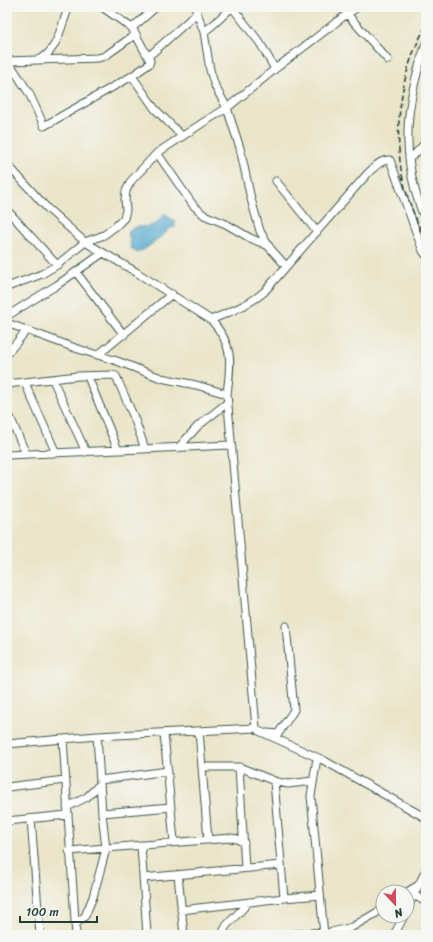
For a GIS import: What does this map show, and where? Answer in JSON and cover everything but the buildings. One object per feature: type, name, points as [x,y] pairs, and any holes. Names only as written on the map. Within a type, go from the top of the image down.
[{"type":"street","points":[[38,60],[46,56],[51,50],[56,41],[68,7]]},
{"type":"street","points":[[8,61],[29,93],[44,126],[132,76],[149,64],[150,61],[134,31],[102,7]]},
{"type":"street","points":[[8,61],[98,58],[105,56],[134,31],[156,7]]},
{"type":"street","points":[[204,32],[232,7],[260,43],[275,69]]},
{"type":"street","points":[[7,287],[42,274],[57,265],[85,242],[104,235],[116,226],[124,218],[126,210],[126,191],[131,181],[157,153],[227,108],[275,69],[358,7]]},
{"type":"street","points":[[148,57],[196,10],[204,32],[213,81],[218,94],[227,108],[240,148],[244,171],[258,225],[263,238],[269,247],[286,266]]},
{"type":"street","points":[[347,14],[388,60]]},
{"type":"street","points":[[426,44],[415,75],[409,108],[407,135],[409,158],[415,191],[426,222]]},
{"type":"street","points":[[132,76],[155,109],[182,136]]},
{"type":"street","points":[[409,158],[414,155],[426,142]]},
{"type":"street","points":[[157,153],[199,212],[226,224],[269,247]]},
{"type":"street","points":[[211,320],[255,300],[264,292],[368,172],[386,160],[390,160],[407,209],[423,251],[426,255]]},
{"type":"street","points":[[7,164],[47,208],[85,242],[172,294],[211,320],[218,328],[226,342],[231,364],[226,394],[259,730]]},
{"type":"street","points":[[276,181],[317,232]]},
{"type":"street","points":[[8,213],[57,265]]},
{"type":"street","points":[[7,316],[57,285],[103,252]]},
{"type":"street","points":[[76,272],[124,335]]},
{"type":"street","points":[[98,356],[172,294]]},
{"type":"street","points":[[7,323],[98,356],[117,361],[161,378],[196,385],[226,394]]},
{"type":"street","points":[[7,354],[26,330]]},
{"type":"street","points":[[7,384],[78,376],[116,376],[135,420],[145,449]]},
{"type":"street","points":[[88,377],[118,450]]},
{"type":"street","points":[[53,380],[86,452]]},
{"type":"street","points":[[25,383],[56,453]]},
{"type":"street","points":[[178,448],[198,426],[227,402]]},
{"type":"street","points":[[7,410],[26,454]]},
{"type":"street","points":[[7,455],[231,445]]},
{"type":"street","points":[[7,744],[97,736],[199,731],[259,730],[278,734],[294,710],[286,626]]},
{"type":"street","points":[[259,730],[317,758],[426,818]]},
{"type":"street","points":[[199,731],[208,840]]},
{"type":"street","points":[[164,733],[174,842]]},
{"type":"street","points":[[75,926],[85,916],[93,897],[106,849],[97,736]]},
{"type":"street","points":[[63,739],[76,935]]},
{"type":"street","points":[[317,758],[313,781],[312,812],[324,934]]},
{"type":"street","points":[[202,767],[239,767],[274,781],[288,784],[313,781]]},
{"type":"street","points":[[239,767],[245,868]]},
{"type":"street","points":[[7,821],[31,819],[67,811],[87,797],[100,782],[168,770]]},
{"type":"street","points":[[7,787],[65,780]]},
{"type":"street","points":[[274,781],[284,898]]},
{"type":"street","points":[[102,813],[171,807]]},
{"type":"street","points":[[31,819],[40,935]]},
{"type":"street","points":[[70,851],[231,838],[244,843]]},
{"type":"street","points":[[141,845],[146,935]]},
{"type":"street","points":[[143,878],[281,864]]},
{"type":"street","points":[[415,889],[419,885],[426,870]]},
{"type":"street","points":[[178,875],[184,935]]},
{"type":"street","points":[[181,910],[320,895]]},
{"type":"street","points":[[415,896],[426,902]]},
{"type":"street","points":[[222,935],[226,926],[249,902]]},
{"type":"street","points":[[285,935],[324,934],[352,927],[375,914]]},
{"type":"street","points":[[394,935],[400,924]]},
{"type":"water","points":[[165,213],[175,222],[175,227],[170,228],[155,242],[137,253],[131,248],[128,231],[135,227],[153,225]]},
{"type":"railway","points":[[426,26],[411,59],[406,77],[402,95],[399,132],[399,151],[405,188],[414,215],[426,242]]}]
